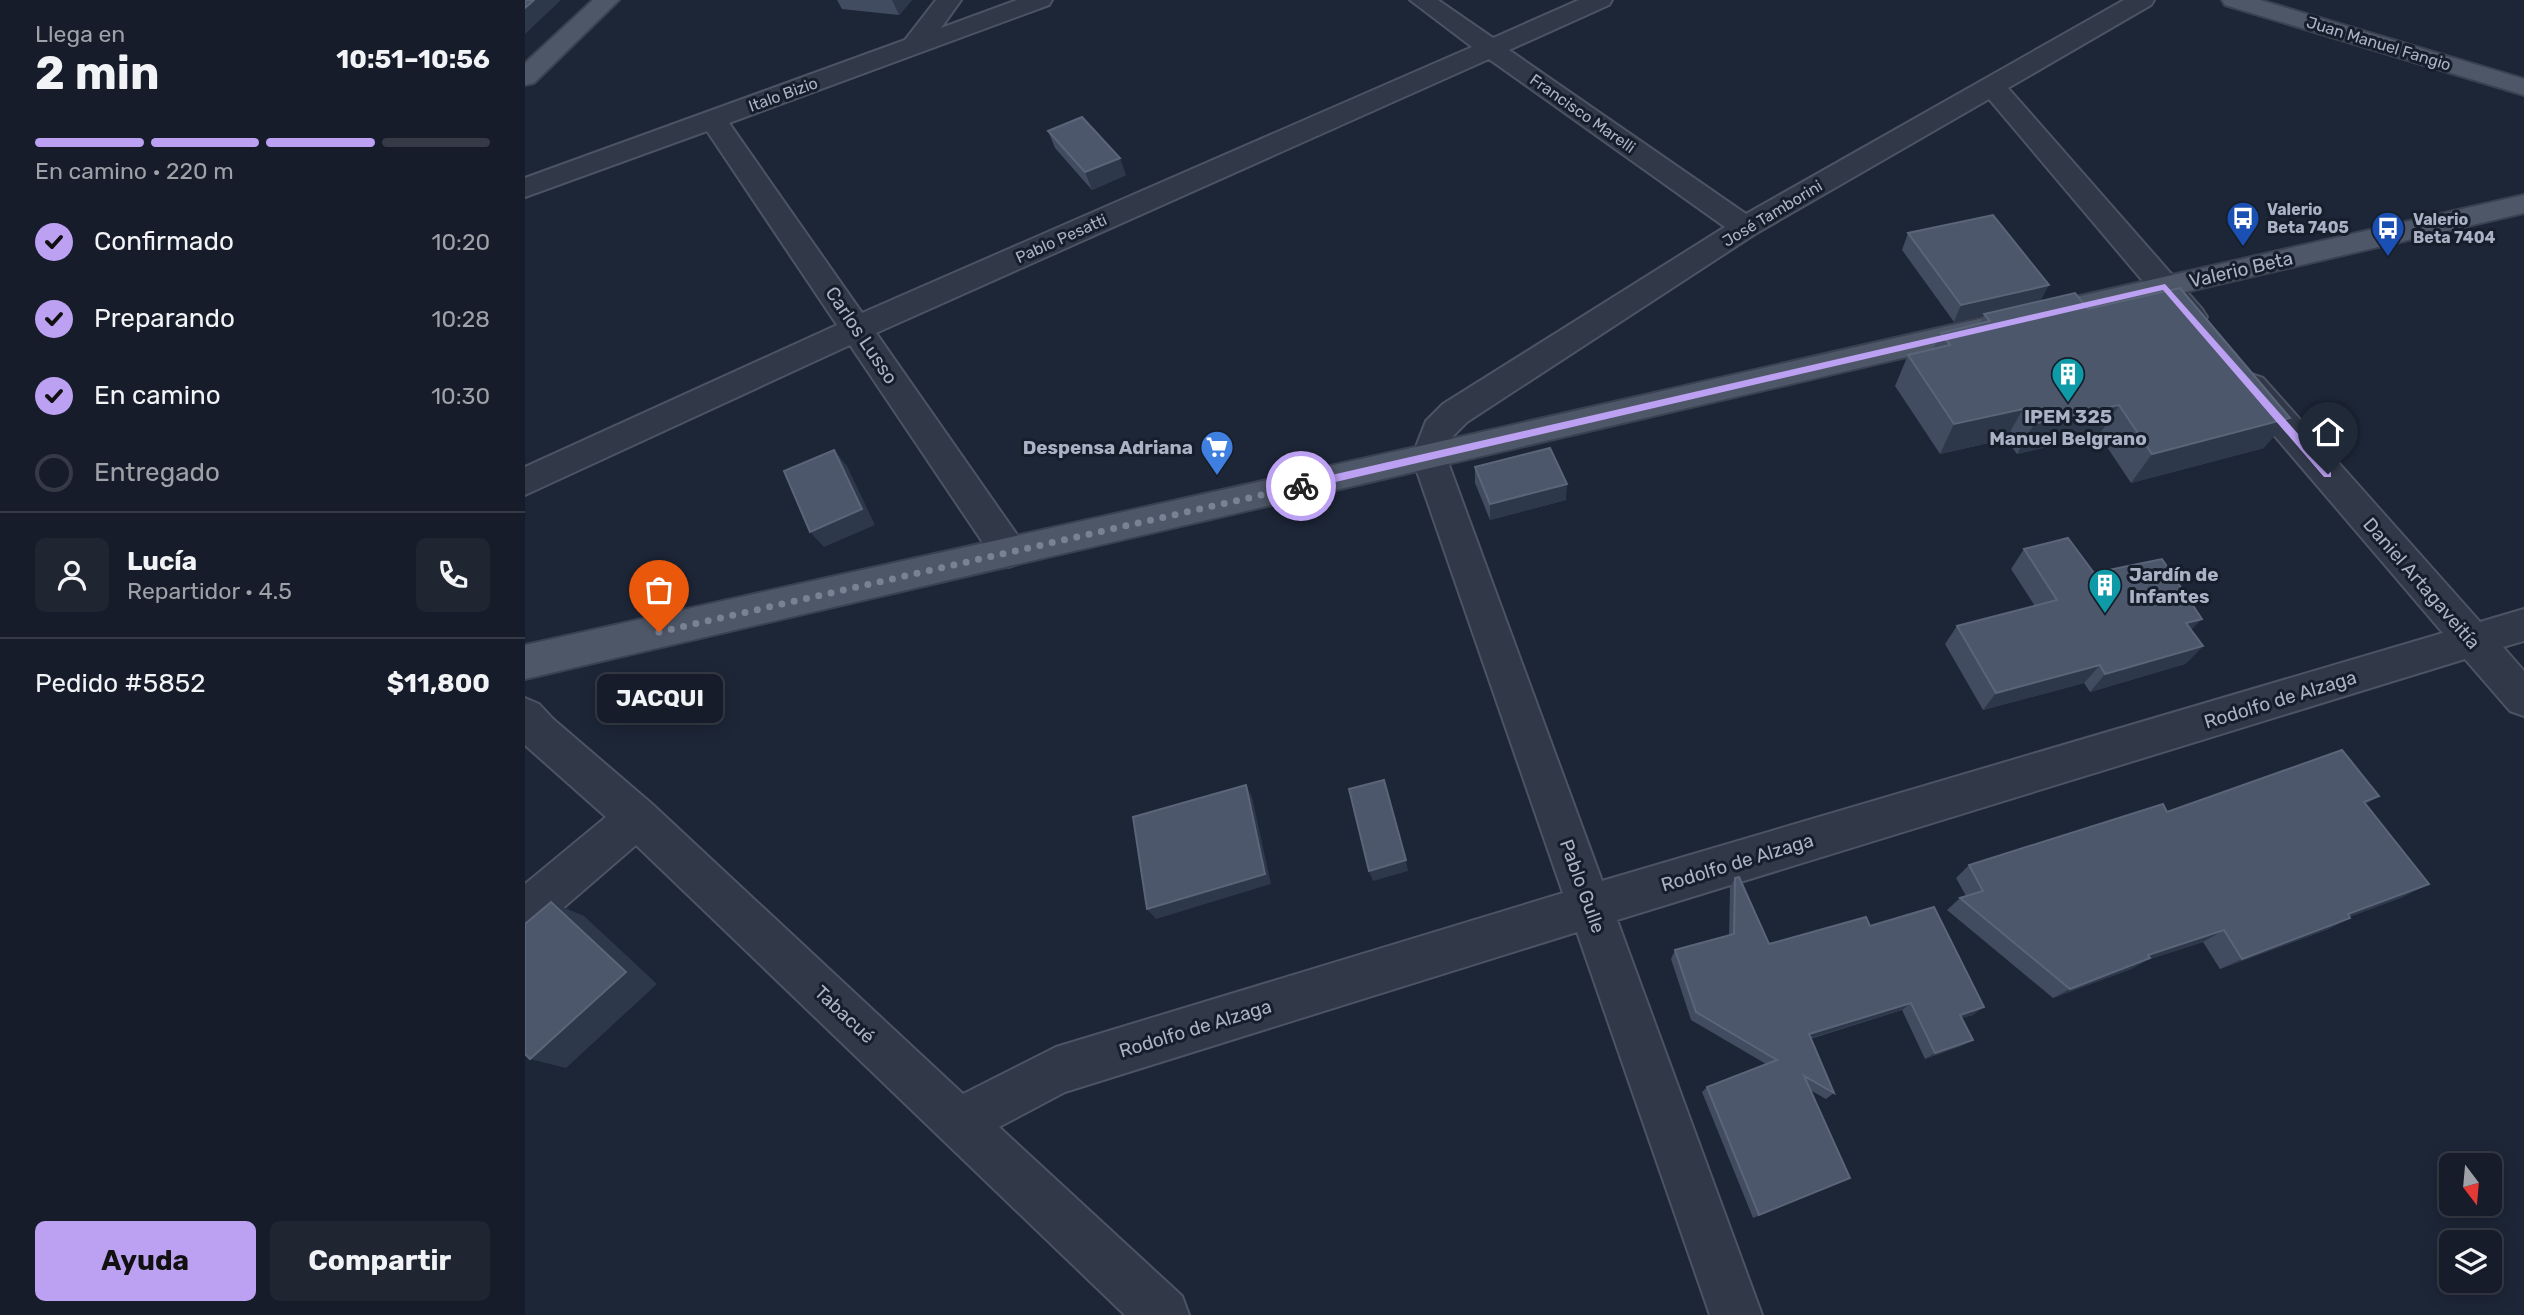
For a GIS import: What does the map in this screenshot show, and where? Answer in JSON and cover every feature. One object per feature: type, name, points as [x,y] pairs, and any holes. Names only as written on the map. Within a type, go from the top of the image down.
[{"type":"main road","points":[[525,77],[607,0]]},
{"type":"main road","name":"Juan Manuel Fangio","points":[[2240,1],[2524,87]]},
{"type":"main road","name":"Valerio Beta","points":[[525,662],[2524,204]]},
{"type":"street","points":[[914,46],[949,0]]},
{"type":"street","name":"Italo Bizio","points":[[525,188],[1040,0]]},
{"type":"street","name":"Francisco Marelli","points":[[1422,0],[1745,227]]},
{"type":"street","name":"Pablo Pesatti","points":[[525,482],[858,328],[1600,0]]},
{"type":"street","name":"José Tamborini","points":[[1429,457],[1438,430],[1455,413],[1745,227],[2142,0]]},
{"type":"street","name":"Daniel Artagaveitía","points":[[1991,85],[2524,699]]},
{"type":"street","name":"Carlos Lusso","points":[[713,119],[1009,552]]},
{"type":"street","name":"Pablo Gulle","points":[[1429,457],[1736,1315]]},
{"type":"street","name":"Rodolfo de Alzaga","points":[[959,1122],[1056,1071],[1591,906],[2524,625]]},
{"type":"street","name":"Tabacué","points":[[525,716],[538,732],[637,818],[1163,1315]]},
{"type":"street","points":[[525,912],[637,818]]},
{"type":"building","points":[[525,0],[534,0],[525,8]]},
{"type":"building","points":[[1082,117],[1120,158],[1085,172],[1048,131]]},
{"type":"building","points":[[1993,215],[2049,285],[1961,305],[1908,233]]},
{"type":"building","name":"IPEM 325 Manuel Belgrano","points":[[2180,288],[2290,418],[2152,454],[2119,405],[2034,424],[2023,409],[1954,424],[1908,355],[1950,345],[1941,333],[1990,321],[1984,314],[2075,293],[2088,309]]},
{"type":"building","points":[[1550,448],[1567,484],[1490,504],[1475,467]]},
{"type":"building","points":[[834,450],[862,509],[810,532],[784,471]]},
{"type":"building","points":[[2068,538],[2094,573],[2162,559],[2202,619],[2186,623],[2203,646],[2105,674],[2100,665],[1996,693],[1957,626],[2057,600],[2024,549]]},
{"type":"building","points":[[2342,750],[2379,796],[2364,802],[2429,884],[2348,914],[2350,918],[2242,959],[2224,930],[2148,955],[2150,958],[2070,989],[1960,898],[1983,891],[1969,865],[2163,804],[2167,812]]},
{"type":"building","points":[[1384,780],[1406,860],[1369,871],[1349,789]]},
{"type":"building","points":[[1246,785],[1265,874],[1147,909],[1133,817]]},
{"type":"building","points":[[1739,877],[1769,944],[1866,917],[1870,926],[1934,907],[1984,1007],[1960,1015],[1973,1040],[1935,1053],[1911,1003],[1809,1034],[1834,1093],[1804,1076],[1850,1178],[1759,1215],[1707,1087],[1777,1060],[1696,1012],[1675,950],[1734,934],[1735,878]]},
{"type":"building","points":[[551,902],[626,972],[530,1059],[525,1054],[525,924]]},
{"type":"way so far","points":[[659,632],[1301,486]]},
{"type":"place","name":"Valerio Beta 7405","points":[[2243,248]]},
{"type":"place","name":"Valerio Beta 7404","points":[[2388,258]]},
{"type":"place","name":"IPEM 325 Manuel Belgrano","points":[[2068,404]]},
{"type":"place","name":"Despensa Adriana","points":[[1217,477]]},
{"type":"place","name":"Jardín de Infantes","points":[[2105,615]]},
{"type":"place","name":"JACQUI","points":[[659,632]]},
{"type":"route","points":[[1301,486],[2165,287],[2328,474]]}]
